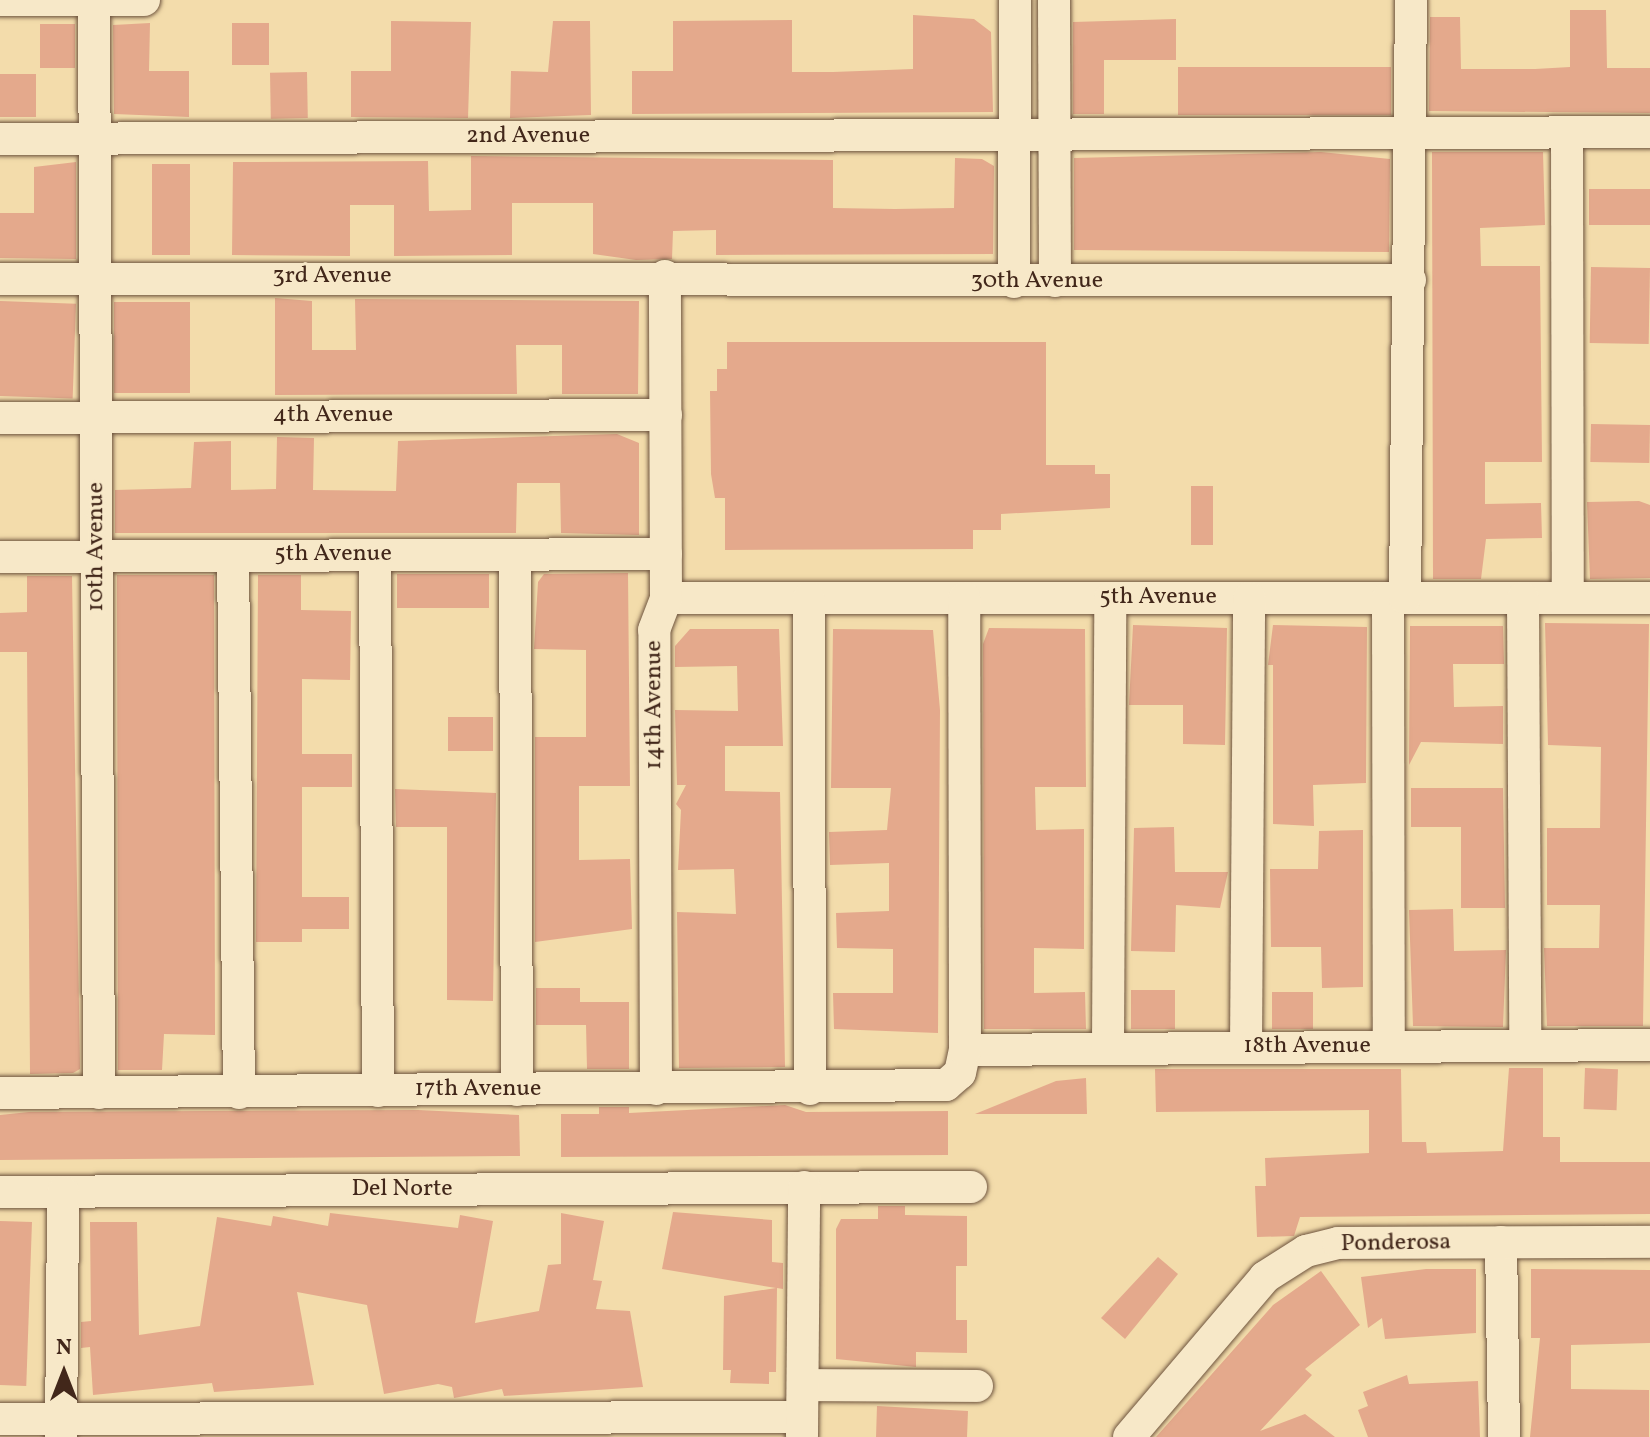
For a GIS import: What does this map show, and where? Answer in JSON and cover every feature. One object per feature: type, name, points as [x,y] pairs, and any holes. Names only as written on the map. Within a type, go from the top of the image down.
[{"type":"lane","points":[[0,0],[144,0]]},
{"type":"lane","name":"10th Avenue","points":[[94,0],[99,1093]]},
{"type":"lane","points":[[1014,282],[1015,0]]},
{"type":"lane","points":[[1054,0],[1055,281]]},
{"type":"lane","points":[[1389,1046],[1404,319],[1410,280],[1411,0]]},
{"type":"lane","name":"2nd Avenue","points":[[0,139],[1650,132]]},
{"type":"lane","points":[[1567,133],[1568,598]]},
{"type":"lane","name":"30th Avenue","points":[[665,276],[702,284],[1410,280]]},
{"type":"lane","name":"3rd Avenue","points":[[0,279],[665,276]]},
{"type":"lane","name":"14th Avenue","points":[[656,1089],[654,630],[666,598],[665,276]]},
{"type":"lane","name":"4th Avenue","points":[[0,418],[666,415]]},
{"type":"lane","name":"5th Avenue","points":[[0,557],[666,554]]},
{"type":"lane","points":[[375,555],[378,1091]]},
{"type":"lane","points":[[515,555],[517,1090]]},
{"type":"lane","points":[[233,556],[239,1093]]},
{"type":"lane","name":"5th Avenue","points":[[666,598],[1650,598]]},
{"type":"lane","points":[[809,598],[810,1089]]},
{"type":"lane","points":[[964,598],[965,1050]]},
{"type":"lane","points":[[1108,1048],[1110,598]]},
{"type":"lane","points":[[1246,1047],[1249,598]]},
{"type":"lane","points":[[1523,598],[1525,1046]]},
{"type":"lane","name":"18th Avenue","points":[[965,1050],[1650,1045]]},
{"type":"lane","name":"17th Avenue","points":[[0,1093],[929,1089],[955,1080],[965,1050]]},
{"type":"lane","points":[[0,1419],[61,1428],[802,1427],[804,1187]]},
{"type":"lane","name":"Del Norte","points":[[0,1192],[971,1187]]},
{"type":"lane","points":[[61,1428],[63,1192]]},
{"type":"lane","points":[[1501,1242],[1504,1437]]},
{"type":"lane","name":"Ponderosa","points":[[1129,1437],[1265,1277],[1291,1258],[1338,1243],[1650,1242]]},
{"type":"lane","points":[[803,1385],[977,1386]]},
{"type":"building","points":[[1570,10],[1606,10],[1607,68],[1650,68],[1650,113],[1429,111],[1430,17],[1460,17],[1461,69],[1535,69],[1570,67]]},
{"type":"building","points":[[913,15],[974,19],[991,32],[993,112],[632,114],[632,71],[673,71],[673,21],[792,20],[792,72],[833,72],[913,69]]},
{"type":"building","points":[[1176,19],[1176,60],[1104,60],[1104,114],[1073,114],[1073,22]]},
{"type":"building","points":[[391,21],[471,22],[468,118],[351,117],[351,71],[391,71]]},
{"type":"building","points":[[553,21],[590,21],[591,115],[510,118],[511,71],[548,72]]},
{"type":"building","points":[[150,23],[149,71],[189,71],[189,117],[114,114],[113,25]]},
{"type":"building","points":[[232,23],[269,23],[269,65],[232,65]]},
{"type":"building","points":[[40,24],[75,24],[75,68],[40,68]]},
{"type":"building","points":[[1178,67],[1391,67],[1391,115],[1178,115]]},
{"type":"building","points":[[307,72],[308,118],[271,119],[270,73]]},
{"type":"building","points":[[0,74],[36,74],[36,117],[0,117]]},
{"type":"building","points":[[1321,152],[1390,159],[1389,252],[1074,250],[1074,158]]},
{"type":"building","points":[[1432,152],[1543,152],[1545,225],[1480,228],[1481,266],[1540,266],[1542,462],[1485,462],[1485,504],[1541,503],[1542,538],[1486,539],[1481,579],[1433,579]]},
{"type":"building","points":[[471,156],[833,160],[833,208],[895,209],[954,208],[955,158],[982,159],[994,166],[993,254],[716,255],[716,230],[673,231],[672,259],[636,260],[593,254],[593,203],[512,203],[512,255],[394,256],[394,205],[350,205],[350,256],[232,255],[233,162],[428,161],[429,211],[471,210]]},
{"type":"building","points":[[76,162],[76,259],[0,258],[0,213],[34,213],[34,167]]},
{"type":"building","points":[[152,164],[190,164],[190,255],[152,255]]},
{"type":"building","points":[[1589,189],[1650,189],[1650,225],[1589,225]]},
{"type":"building","points":[[1591,267],[1650,268],[1649,344],[1590,343]]},
{"type":"building","points":[[275,298],[312,301],[312,350],[356,350],[355,299],[639,301],[638,394],[562,394],[562,345],[516,345],[517,394],[275,395]]},
{"type":"building","points":[[0,301],[76,304],[73,399],[0,396]]},
{"type":"building","points":[[114,302],[190,302],[190,393],[114,393]]},
{"type":"building","points":[[727,342],[1046,342],[1046,465],[1095,465],[1095,474],[1110,474],[1110,508],[1001,514],[1001,530],[973,530],[973,549],[725,550],[725,498],[715,498],[711,474],[710,391],[717,391],[717,369],[727,369]]},
{"type":"building","points":[[1591,424],[1650,425],[1649,463],[1590,462]]},
{"type":"building","points":[[617,434],[639,443],[639,535],[561,533],[560,483],[517,483],[516,533],[115,533],[115,490],[191,488],[194,442],[231,441],[231,490],[276,489],[277,437],[314,438],[313,490],[396,491],[398,441]]},
{"type":"building","points":[[1191,486],[1213,486],[1213,545],[1191,545]]},
{"type":"building","points":[[1639,501],[1650,505],[1650,578],[1590,579],[1587,502]]},
{"type":"building","points":[[628,573],[630,786],[579,786],[579,860],[630,859],[632,929],[535,942],[535,737],[586,737],[586,650],[534,649],[538,582],[544,574]]},
{"type":"building","points":[[397,574],[489,574],[489,608],[397,608]]},
{"type":"building","points":[[117,575],[214,575],[215,1035],[164,1034],[162,1070],[118,1070]]},
{"type":"building","points":[[258,575],[301,575],[301,610],[351,611],[350,680],[302,679],[302,754],[352,754],[352,787],[302,787],[302,897],[349,897],[349,929],[302,929],[302,942],[256,942]]},
{"type":"building","points":[[27,576],[72,576],[80,1069],[73,1073],[30,1074],[27,652],[0,652],[0,613],[27,612]]},
{"type":"building","points":[[1545,623],[1649,624],[1643,1026],[1547,1026],[1544,948],[1599,948],[1600,905],[1547,905],[1547,828],[1600,828],[1601,747],[1548,745]]},
{"type":"building","points":[[1133,625],[1227,628],[1225,745],[1183,744],[1183,705],[1129,705]]},
{"type":"building","points":[[1273,625],[1367,627],[1366,783],[1313,785],[1314,826],[1273,824],[1273,665],[1268,665]]},
{"type":"building","points":[[1410,626],[1503,626],[1504,664],[1453,664],[1454,707],[1503,706],[1503,744],[1421,742],[1409,765]]},
{"type":"building","points":[[989,628],[1085,629],[1086,787],[1035,787],[1036,830],[1084,829],[1084,949],[1034,948],[1034,993],[1085,992],[1086,1029],[984,1029],[983,644]]},
{"type":"building","points":[[690,629],[779,629],[783,746],[725,746],[725,791],[780,792],[785,1067],[679,1068],[677,912],[736,914],[734,869],[678,870],[681,810],[676,804],[686,785],[677,785],[675,710],[738,711],[737,666],[675,667],[675,646]]},
{"type":"building","points":[[833,629],[933,630],[940,710],[938,1033],[834,1029],[833,993],[893,993],[893,949],[837,948],[836,913],[889,911],[889,863],[830,865],[829,832],[887,830],[891,788],[831,788]]},
{"type":"building","points":[[448,717],[493,717],[493,751],[448,751]]},
{"type":"building","points":[[1411,788],[1503,788],[1505,908],[1461,908],[1461,827],[1411,827]]},
{"type":"building","points":[[395,789],[496,793],[493,1001],[447,1000],[447,827],[396,827]]},
{"type":"building","points":[[1174,827],[1175,872],[1228,872],[1220,908],[1176,905],[1175,952],[1131,951],[1134,828]]},
{"type":"building","points":[[1363,830],[1363,987],[1322,988],[1321,947],[1271,947],[1270,869],[1318,869],[1319,831]]},
{"type":"building","points":[[1453,909],[1454,951],[1506,950],[1503,1027],[1413,1026],[1409,910]]},
{"type":"building","points":[[536,988],[580,988],[580,1002],[629,1002],[629,1069],[587,1069],[586,1025],[536,1025]]},
{"type":"building","points":[[1131,990],[1175,990],[1175,1029],[1131,1029]]},
{"type":"building","points":[[1272,992],[1313,992],[1313,1029],[1272,1029]]},
{"type":"building","points":[[1509,1068],[1543,1068],[1543,1137],[1560,1137],[1560,1162],[1650,1162],[1650,1214],[1300,1217],[1294,1236],[1257,1237],[1255,1186],[1266,1186],[1265,1158],[1369,1153],[1369,1110],[1156,1112],[1155,1069],[1401,1069],[1402,1142],[1426,1142],[1427,1153],[1503,1151]]},
{"type":"building","points":[[1585,1068],[1618,1069],[1617,1110],[1584,1109]]},
{"type":"building","points":[[1086,1078],[1087,1114],[975,1114],[1056,1081]]},
{"type":"building","points":[[785,1105],[806,1112],[948,1111],[948,1155],[561,1157],[561,1114],[599,1114],[599,1107],[629,1107],[629,1113]]},
{"type":"building","points":[[418,1110],[519,1115],[520,1156],[0,1160],[0,1115],[29,1112]]},
{"type":"building","points":[[878,1206],[905,1206],[905,1215],[967,1216],[967,1266],[956,1266],[956,1320],[967,1320],[967,1353],[916,1352],[916,1367],[836,1359],[836,1229],[841,1219],[878,1219]]},
{"type":"building","points":[[673,1212],[772,1220],[772,1262],[783,1263],[783,1289],[777,1288],[776,1372],[769,1372],[769,1384],[730,1383],[731,1370],[723,1370],[724,1296],[776,1288],[662,1269]]},
{"type":"building","points":[[330,1213],[458,1228],[460,1215],[493,1221],[475,1323],[539,1311],[548,1265],[561,1264],[561,1213],[604,1221],[593,1280],[602,1281],[596,1309],[630,1311],[643,1387],[504,1396],[502,1389],[454,1398],[452,1387],[438,1384],[384,1394],[367,1305],[297,1292],[314,1385],[214,1392],[212,1383],[93,1395],[90,1347],[81,1348],[81,1322],[91,1321],[90,1222],[137,1222],[139,1335],[200,1326],[217,1217],[271,1226],[273,1216],[328,1226]]},
{"type":"building","points":[[0,1221],[32,1222],[26,1386],[0,1385]]},
{"type":"building","points":[[1158,1257],[1178,1274],[1125,1339],[1101,1318]]},
{"type":"building","points":[[1426,1269],[1476,1269],[1476,1333],[1385,1339],[1382,1318],[1368,1328],[1361,1277]]},
{"type":"building","points":[[1531,1269],[1650,1270],[1650,1343],[1571,1345],[1571,1389],[1649,1390],[1649,1437],[1530,1437],[1540,1338],[1531,1338]]},
{"type":"building","points":[[1321,1271],[1360,1325],[1305,1369],[1312,1375],[1260,1431],[1305,1414],[1335,1437],[1156,1437],[1273,1305]]},
{"type":"building","points":[[1407,1375],[1409,1384],[1478,1381],[1480,1437],[1368,1437],[1358,1410],[1368,1406],[1363,1392]]},
{"type":"building","points":[[877,1406],[968,1411],[967,1437],[876,1437]]}]
